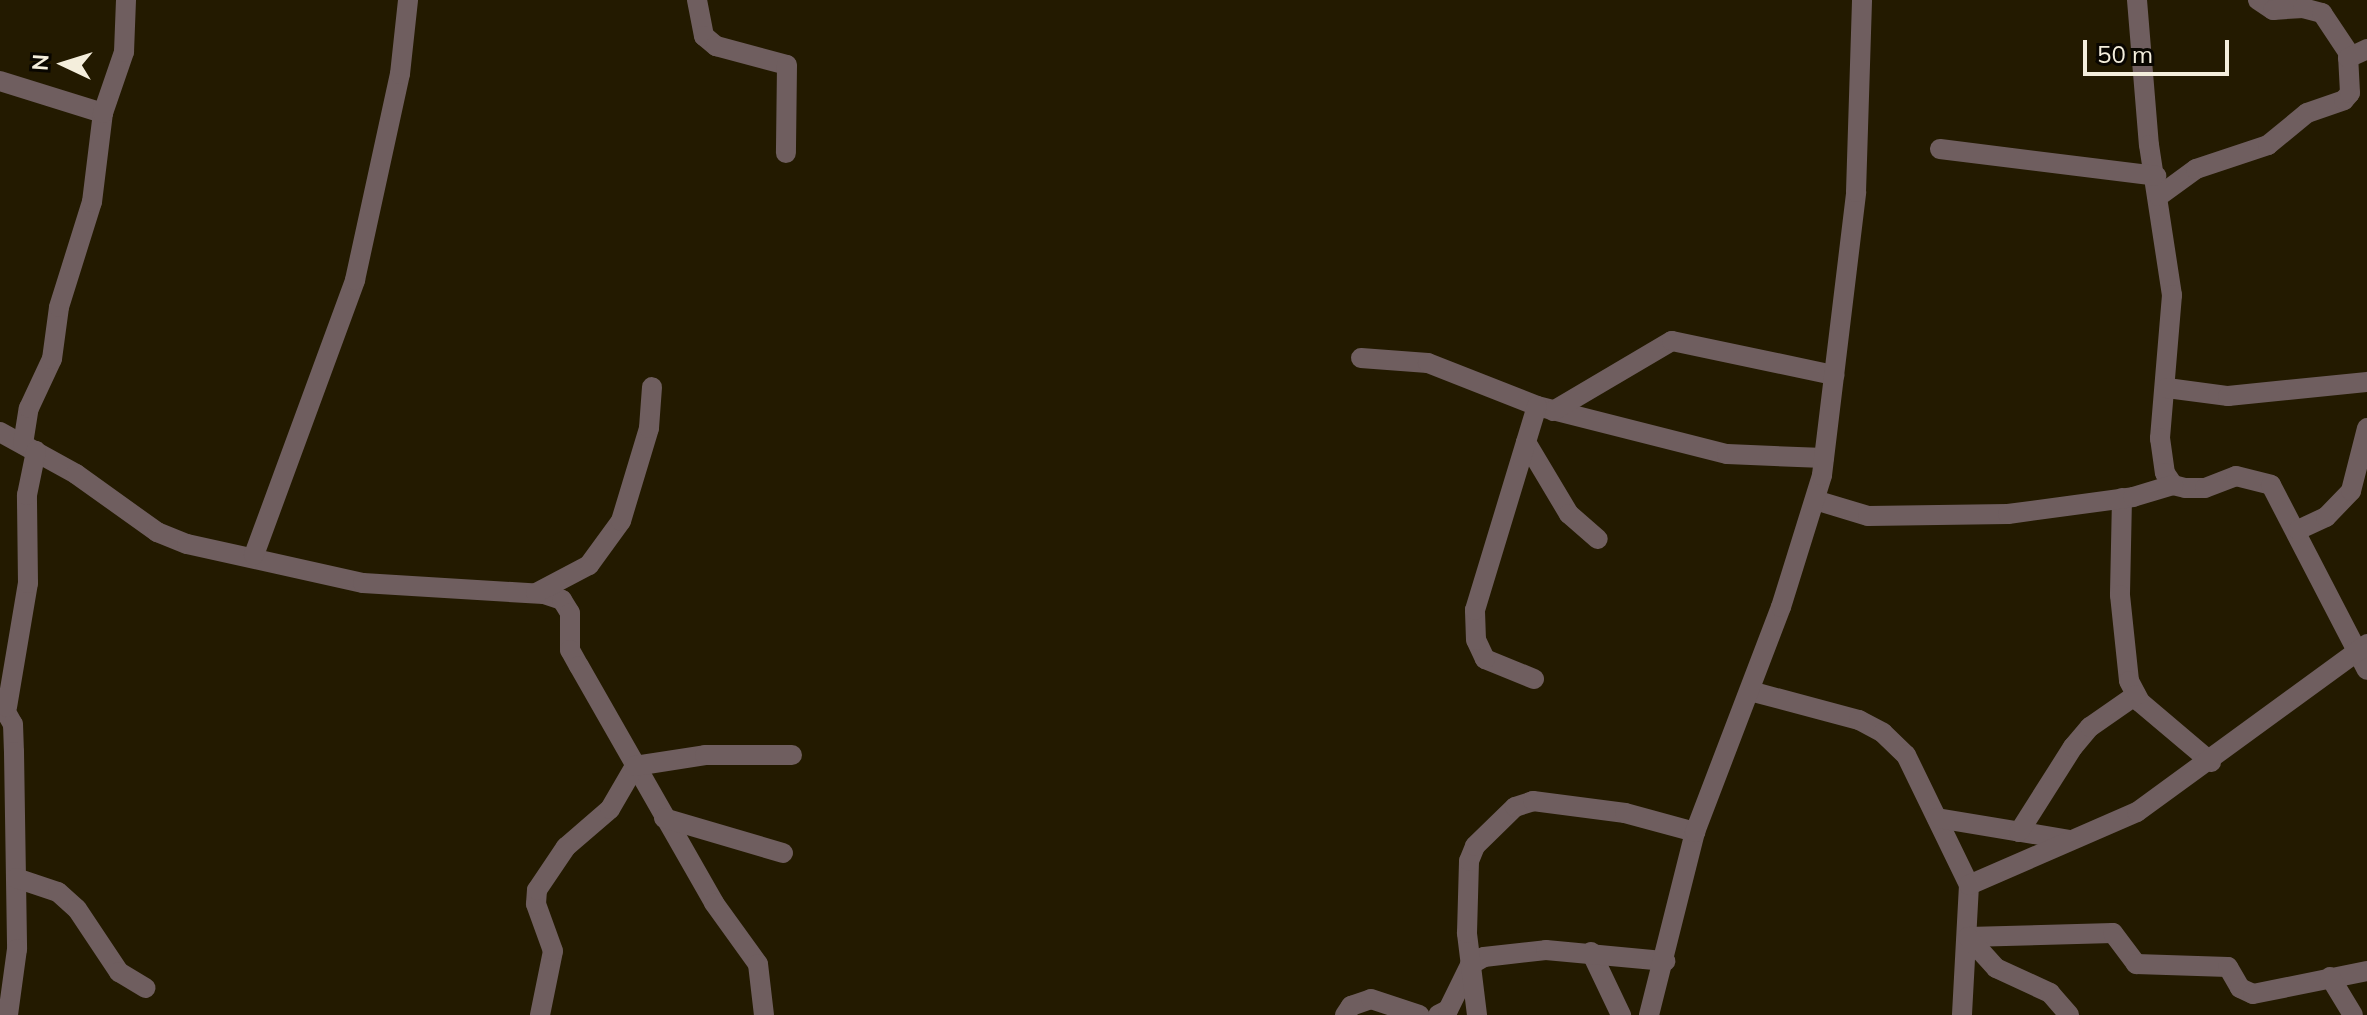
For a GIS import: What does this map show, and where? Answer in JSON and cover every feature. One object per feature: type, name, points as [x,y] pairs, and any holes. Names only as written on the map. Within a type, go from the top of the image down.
[{"type":"street","points":[[8,1015],[17,949],[13,724],[4,704],[7,676],[28,583],[29,408],[52,359],[59,307],[92,202],[103,113],[124,52],[126,0]]},
{"type":"street","points":[[254,555],[355,280],[400,74],[408,0]]},
{"type":"street","points":[[697,0],[704,36],[716,46],[787,65],[786,153]]},
{"type":"street","points":[[1649,1015],[1695,832],[1750,691],[1815,500],[1824,458],[1856,192],[1862,0]]},
{"type":"street","points":[[2137,0],[2172,295],[2161,460],[2173,485]]},
{"type":"street","points":[[1940,149],[2158,186],[2196,169],[2268,145],[2307,113],[2344,100],[2350,93],[2358,52],[2322,13],[2273,10],[2258,0]]},
{"type":"street","points":[[0,81],[103,113]]},
{"type":"street","points":[[1534,679],[1485,659],[1475,620],[1476,593],[1526,442],[1545,409],[1672,341],[1834,375]]},
{"type":"street","points":[[1361,358],[1428,363],[1545,409],[1727,454],[1824,458]]},
{"type":"street","points":[[2167,388],[2228,396],[2367,382]]},
{"type":"street","points":[[536,593],[589,565],[621,521],[649,428],[652,387]]},
{"type":"street","points":[[2298,530],[2326,517],[2351,491],[2367,428]]},
{"type":"street","points":[[0,432],[157,532],[195,546],[254,555],[363,583],[556,596],[566,604],[570,650],[664,818],[758,964],[764,1015]]},
{"type":"street","points":[[1526,442],[1569,514],[1598,539]]},
{"type":"street","points":[[1815,500],[1868,516],[2008,514],[2122,498],[2173,485],[2205,488],[2236,476],[2264,480],[2298,530],[2364,655],[2137,812],[1969,885]]},
{"type":"street","points":[[2122,498],[2120,595],[2129,681],[2136,695],[2211,762]]},
{"type":"street","points":[[1750,691],[1833,710],[1883,733],[1906,755],[1969,885],[1962,1015]]},
{"type":"street","points":[[2019,832],[2073,747],[2090,727],[2136,695]]},
{"type":"street","points":[[635,766],[705,755],[792,755]]},
{"type":"street","points":[[540,1015],[553,951],[536,904],[537,890],[566,847],[610,809],[635,766]]},
{"type":"street","points":[[1477,1015],[1470,965],[1470,854],[1519,804],[1533,801],[1625,813],[1695,832]]},
{"type":"street","points":[[664,818],[783,853]]},
{"type":"street","points":[[1937,818],[2070,840]]},
{"type":"street","points":[[16,878],[58,892],[77,909],[119,972],[146,988]]},
{"type":"street","points":[[1968,937],[2113,933],[2136,964],[2228,967],[2243,991],[2253,994],[2367,971]]},
{"type":"street","points":[[1968,937],[1996,968],[2050,993],[2069,1015]]},
{"type":"street","points":[[1438,1015],[1448,1010],[1470,965],[1484,957],[1520,951],[1591,952],[1665,961]]},
{"type":"street","points":[[1591,952],[1621,1015]]},
{"type":"street","points":[[2330,977],[2353,1015]]},
{"type":"street","points":[[1345,1015],[1351,1006],[1371,999],[1419,1015]]}]
